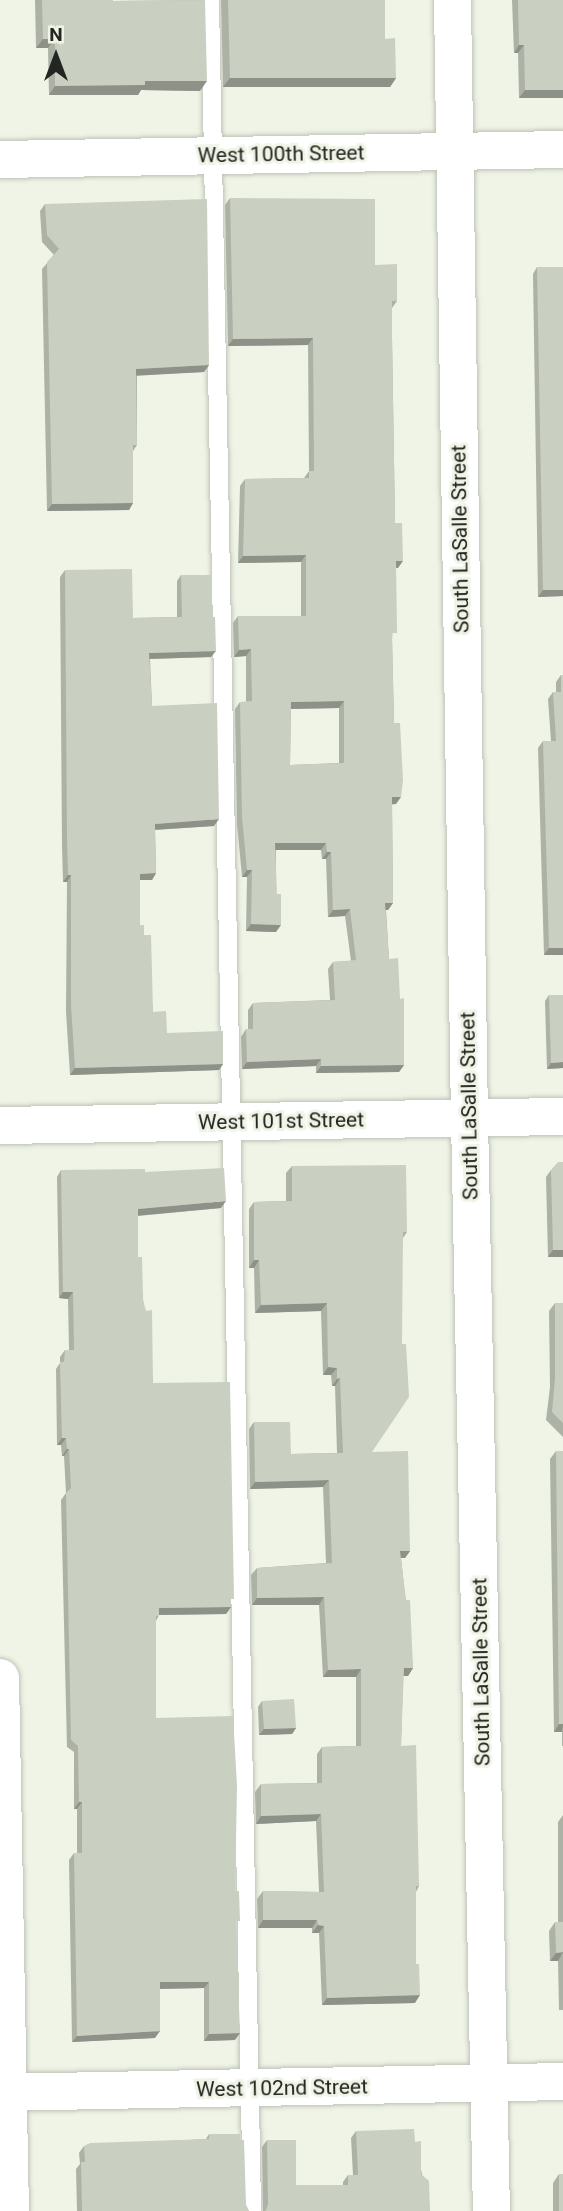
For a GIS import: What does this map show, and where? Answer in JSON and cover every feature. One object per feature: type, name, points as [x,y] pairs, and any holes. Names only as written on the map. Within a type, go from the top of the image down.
[{"type":"street","name":"South LaSalle Street","points":[[452,0],[469,1118],[491,2211]]},
{"type":"street","name":"West 100th Street","points":[[0,159],[563,149]]},
{"type":"street","name":"West 101st Street","points":[[0,1125],[563,1116]]},
{"type":"street","points":[[0,1678],[4,2092],[10,2211]]},
{"type":"street","name":"West 102nd Street","points":[[4,2092],[563,2081]]},
{"type":"lane","points":[[210,0],[252,2211]]},
{"type":"building","points":[[42,0],[205,0],[207,81],[55,86],[55,39],[43,39]]},
{"type":"building","points":[[228,0],[385,0],[385,39],[395,38],[396,78],[230,78]]},
{"type":"building","points":[[518,0],[563,0],[563,90],[525,90],[524,45],[519,45]]},
{"type":"building","points":[[230,198],[375,199],[375,265],[397,264],[397,301],[392,301],[395,523],[402,523],[403,561],[396,561],[397,633],[392,633],[394,723],[400,723],[403,780],[401,797],[392,797],[393,903],[385,903],[389,959],[398,958],[400,999],[404,998],[404,1065],[321,1066],[321,1059],[247,1062],[246,1029],[253,1029],[253,1003],[335,1000],[333,962],[356,960],[350,909],[333,910],[331,852],[327,852],[326,843],[275,843],[277,894],[281,894],[281,925],[251,924],[252,870],[247,870],[242,817],[240,702],[252,701],[251,649],[239,650],[238,616],[306,616],[306,555],[243,556],[245,479],[309,478],[309,471],[314,471],[313,338],[233,339]],"holes":[[[344,701],[344,763],[290,765],[291,702]]]},
{"type":"building","points":[[207,199],[209,365],[136,369],[137,445],[133,445],[133,503],[52,504],[47,262],[59,249],[47,235],[45,204]]},
{"type":"building","points":[[537,267],[563,267],[563,590],[543,590]]},
{"type":"building","points":[[132,569],[133,618],[182,617],[181,575],[212,575],[212,617],[215,617],[216,651],[149,653],[152,706],[217,703],[219,819],[155,824],[156,873],[140,874],[140,925],[144,925],[144,935],[151,935],[153,1012],[166,1011],[167,1033],[223,1031],[223,1064],[75,1068],[71,1005],[71,875],[68,875],[67,840],[65,570]]},
{"type":"building","points":[[561,675],[563,948],[549,948],[543,741],[556,741],[553,692],[561,692]]},
{"type":"building","points":[[549,995],[563,995],[563,1062],[551,1063]]},
{"type":"building","points":[[558,1162],[563,1162],[563,1250],[553,1250],[551,1170]]},
{"type":"building","points":[[406,1165],[407,1232],[403,1232],[402,1344],[406,1344],[409,1397],[372,1452],[408,1451],[410,1551],[400,1551],[406,1600],[410,1600],[413,1668],[404,1668],[401,1746],[416,1745],[419,1886],[416,1886],[416,1964],[419,1964],[420,1995],[327,1998],[324,1926],[318,1925],[317,1920],[263,1920],[263,1891],[324,1892],[321,1814],[261,1816],[261,1784],[322,1783],[322,1747],[361,1746],[361,1669],[328,1670],[324,1597],[257,1598],[257,1568],[332,1563],[329,1480],[255,1482],[254,1422],[290,1422],[291,1454],[343,1453],[340,1378],[337,1379],[337,1368],[328,1367],[327,1303],[261,1305],[259,1260],[254,1260],[254,1202],[292,1201],[292,1166]]},
{"type":"building","points":[[224,1168],[226,1201],[138,1209],[138,1257],[142,1257],[143,1300],[146,1311],[152,1310],[153,1383],[230,1382],[234,1599],[231,1599],[231,1607],[159,1608],[159,1616],[156,1616],[156,1718],[233,1716],[237,1786],[235,1891],[239,1891],[240,1921],[236,1921],[240,2033],[209,2034],[209,1982],[160,1982],[160,2031],[77,2036],[74,1853],[82,1853],[82,1802],[79,1802],[78,1746],[71,1740],[66,1493],[71,1488],[69,1449],[66,1438],[62,1438],[60,1362],[64,1362],[65,1350],[74,1350],[73,1292],[63,1292],[61,1170],[145,1169],[145,1172]]},
{"type":"building","points":[[555,1303],[563,1303],[563,1423],[552,1412]]},
{"type":"building","points":[[556,1451],[563,1451],[563,1724],[559,1724]]},
{"type":"building","points":[[294,1699],[296,1728],[264,1729],[262,1701]]},
{"type":"building","points":[[555,1922],[563,1922],[563,1952],[556,1953]]},
{"type":"building","points":[[414,2129],[415,2142],[421,2141],[421,2174],[429,2181],[430,2211],[265,2211],[268,2204],[267,2140],[296,2140],[296,2185],[348,2185],[348,2175],[358,2175],[356,2131]]},
{"type":"building","points":[[209,2134],[240,2134],[240,2140],[244,2140],[246,2205],[249,2211],[82,2211],[81,2162],[85,2162],[84,2146],[90,2143],[209,2139]]},
{"type":"building","points":[[559,2174],[563,2174],[563,2211],[559,2211]]}]
